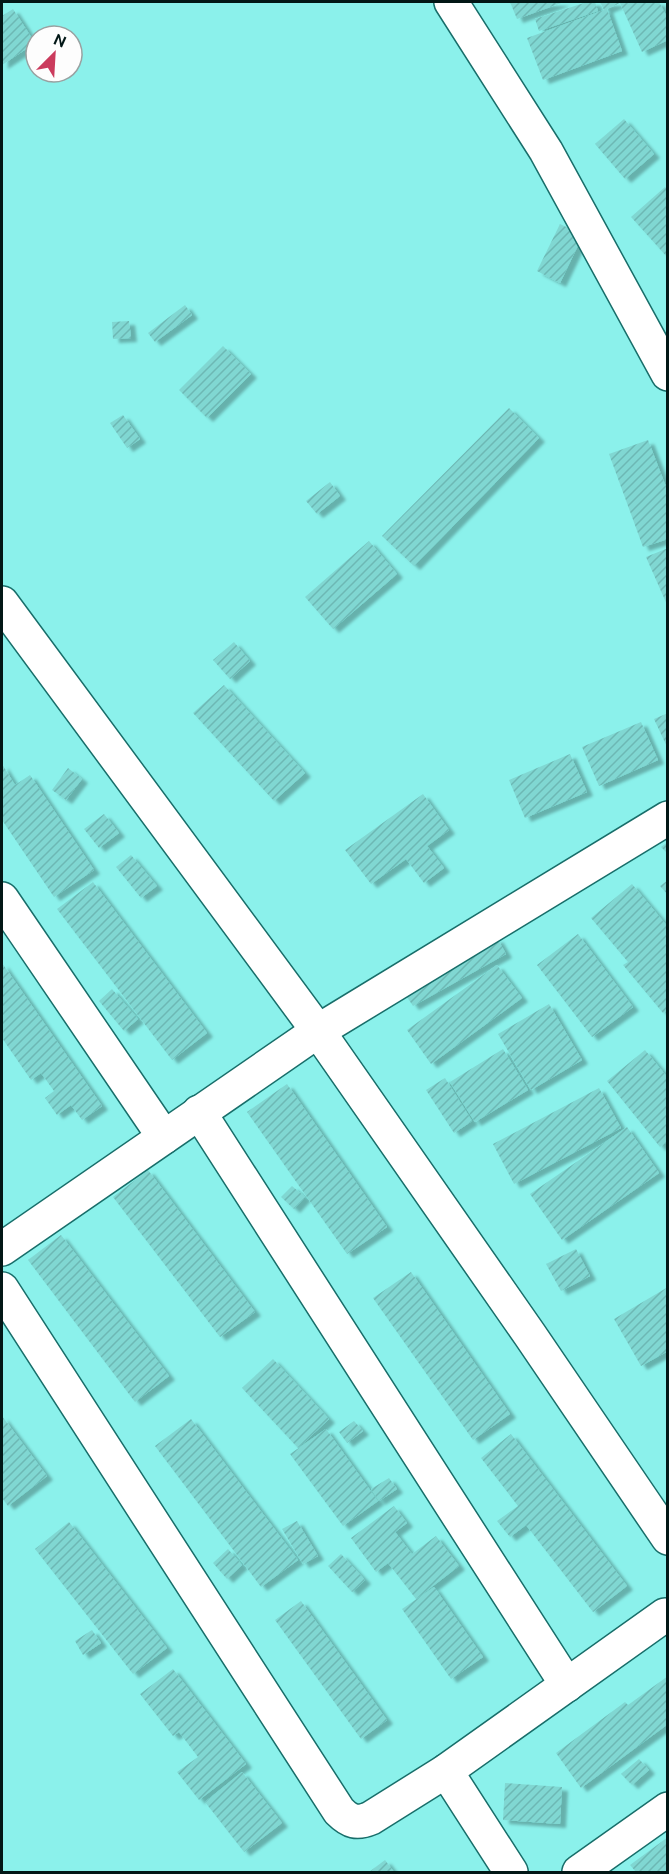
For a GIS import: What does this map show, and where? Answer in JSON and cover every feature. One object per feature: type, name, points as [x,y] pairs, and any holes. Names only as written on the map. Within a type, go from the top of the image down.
[{"type":"street","points":[[451,2],[546,151],[668,374]]},
{"type":"street","points":[[2,603],[318,1031],[668,1538]]},
{"type":"street","points":[[2,1249],[318,1031],[668,818]]},
{"type":"street","points":[[2,899],[164,1137]]},
{"type":"street","points":[[199,1112],[567,1685]]},
{"type":"street","points":[[2,1289],[339,1811],[348,1821],[360,1822],[371,1818],[446,1772],[664,1615]]},
{"type":"street","points":[[446,1772],[511,1872]]},
{"type":"street","points":[[579,1872],[668,1809]]},
{"type":"building","points":[[510,2],[564,2],[517,19]]},
{"type":"building","points":[[587,2],[595,2],[598,11],[539,31],[535,19]]},
{"type":"building","points":[[600,2],[659,2],[668,19],[668,40],[642,52],[620,3],[607,9],[622,51],[543,80],[527,38],[604,10]]},
{"type":"building","points":[[13,9],[24,26],[24,50],[2,65],[2,16]]},
{"type":"building","points":[[624,119],[654,154],[625,179],[595,144]]},
{"type":"building","points":[[665,187],[668,190],[668,258],[631,217]]},
{"type":"building","points":[[560,224],[583,235],[560,283],[537,271]]},
{"type":"building","points":[[185,305],[192,315],[155,342],[148,333]]},
{"type":"building","points":[[129,321],[131,338],[113,339],[112,322]]},
{"type":"building","points":[[223,346],[251,374],[207,418],[179,390]]},
{"type":"building","points":[[509,408],[539,438],[414,566],[382,536]]},
{"type":"building","points":[[123,415],[140,439],[127,448],[110,423]]},
{"type":"building","points":[[648,440],[668,492],[668,539],[643,547],[609,454]]},
{"type":"building","points":[[330,482],[340,496],[317,514],[306,501]]},
{"type":"building","points":[[369,541],[397,574],[333,629],[305,597]]},
{"type":"building","points":[[668,548],[668,607],[646,557]]},
{"type":"building","points":[[234,642],[250,661],[230,679],[213,660]]},
{"type":"building","points":[[224,685],[305,773],[274,801],[193,713]]},
{"type":"building","points":[[668,713],[668,749],[654,719]]},
{"type":"building","points":[[641,722],[658,760],[599,786],[582,747]]},
{"type":"building","points":[[570,754],[587,792],[525,818],[509,780]]},
{"type":"building","points":[[2,764],[15,785],[30,775],[94,870],[54,897],[2,820]]},
{"type":"building","points":[[68,768],[82,779],[66,800],[52,790]]},
{"type":"building","points":[[423,794],[449,830],[427,846],[444,868],[424,883],[406,859],[371,884],[345,850]]},
{"type":"building","points":[[104,814],[119,833],[99,848],[84,829]]},
{"type":"building","points":[[668,842],[668,854],[661,847]]},
{"type":"building","points":[[131,855],[157,886],[141,898],[116,867]]},
{"type":"building","points":[[668,880],[668,895],[660,886]]},
{"type":"building","points":[[93,882],[207,1033],[172,1060],[57,909]]},
{"type":"building","points":[[632,884],[668,927],[668,1010],[663,1013],[623,965],[628,962],[591,918]]},
{"type":"building","points":[[578,934],[633,1007],[592,1037],[537,965]]},
{"type":"building","points":[[497,938],[506,954],[413,1006],[403,991]]},
{"type":"building","points":[[2,963],[102,1106],[82,1120],[71,1105],[57,1115],[45,1098],[54,1091],[41,1073],[31,1080],[2,1038]]},
{"type":"building","points":[[497,965],[522,998],[431,1064],[407,1030]]},
{"type":"building","points":[[112,989],[138,1019],[124,1031],[99,1001]]},
{"type":"building","points":[[549,1004],[582,1060],[531,1090],[498,1034]]},
{"type":"building","points":[[503,1049],[528,1090],[475,1122],[450,1082]]},
{"type":"building","points":[[645,1050],[668,1078],[668,1141],[660,1147],[607,1081]]},
{"type":"building","points":[[445,1078],[472,1121],[454,1133],[426,1090]]},
{"type":"building","points":[[287,1084],[387,1227],[347,1254],[247,1112]]},
{"type":"building","points":[[599,1088],[621,1128],[514,1184],[493,1144]]},
{"type":"building","points":[[627,1127],[659,1173],[562,1240],[530,1194]]},
{"type":"building","points":[[148,1170],[255,1312],[220,1337],[113,1197]]},
{"type":"building","points":[[292,1186],[305,1197],[294,1209],[281,1197]]},
{"type":"building","points":[[61,1235],[169,1376],[135,1402],[28,1260]]},
{"type":"building","points":[[576,1249],[590,1276],[561,1291],[546,1264]]},
{"type":"building","points":[[411,1272],[510,1414],[473,1440],[373,1298]]},
{"type":"building","points":[[668,1287],[668,1351],[641,1366],[614,1319]]},
{"type":"building","points":[[273,1359],[329,1419],[298,1448],[242,1388]]},
{"type":"building","points":[[2,1416],[47,1476],[8,1506],[2,1498]]},
{"type":"building","points":[[191,1419],[298,1560],[261,1587],[155,1446]]},
{"type":"building","points":[[354,1421],[363,1431],[347,1443],[339,1432]]},
{"type":"building","points":[[326,1429],[378,1501],[343,1526],[290,1454]]},
{"type":"building","points":[[511,1434],[627,1586],[593,1612],[526,1525],[510,1537],[497,1521],[518,1506],[481,1458]]},
{"type":"building","points":[[389,1478],[397,1489],[379,1501],[371,1489]]},
{"type":"building","points":[[394,1506],[407,1523],[395,1532],[412,1554],[436,1536],[459,1566],[416,1599],[388,1563],[376,1572],[351,1538]]},
{"type":"building","points":[[297,1521],[318,1556],[303,1564],[282,1529]]},
{"type":"building","points":[[69,1522],[167,1648],[133,1674],[35,1549]]},
{"type":"building","points":[[228,1549],[242,1565],[227,1579],[213,1563]]},
{"type":"building","points":[[341,1554],[365,1580],[352,1592],[328,1566]]},
{"type":"building","points":[[434,1587],[483,1657],[451,1679],[402,1609]]},
{"type":"building","points":[[301,1601],[387,1720],[361,1739],[275,1620]]},
{"type":"building","points":[[92,1630],[101,1643],[83,1655],[75,1641]]},
{"type":"building","points":[[173,1669],[246,1764],[199,1800],[177,1772],[198,1757],[179,1732],[173,1736],[140,1694]]},
{"type":"building","points":[[668,1676],[668,1724],[581,1788],[556,1753],[625,1702],[628,1705]]},
{"type":"building","points":[[639,1759],[649,1770],[632,1785],[621,1774]]},
{"type":"building","points":[[242,1772],[282,1823],[244,1852],[205,1802]]},
{"type":"building","points":[[505,1783],[562,1787],[560,1824],[503,1820]]},
{"type":"building","points":[[668,1837],[668,1872],[636,1872],[630,1865]]},
{"type":"building","points":[[385,1860],[394,1872],[369,1872]]}]
